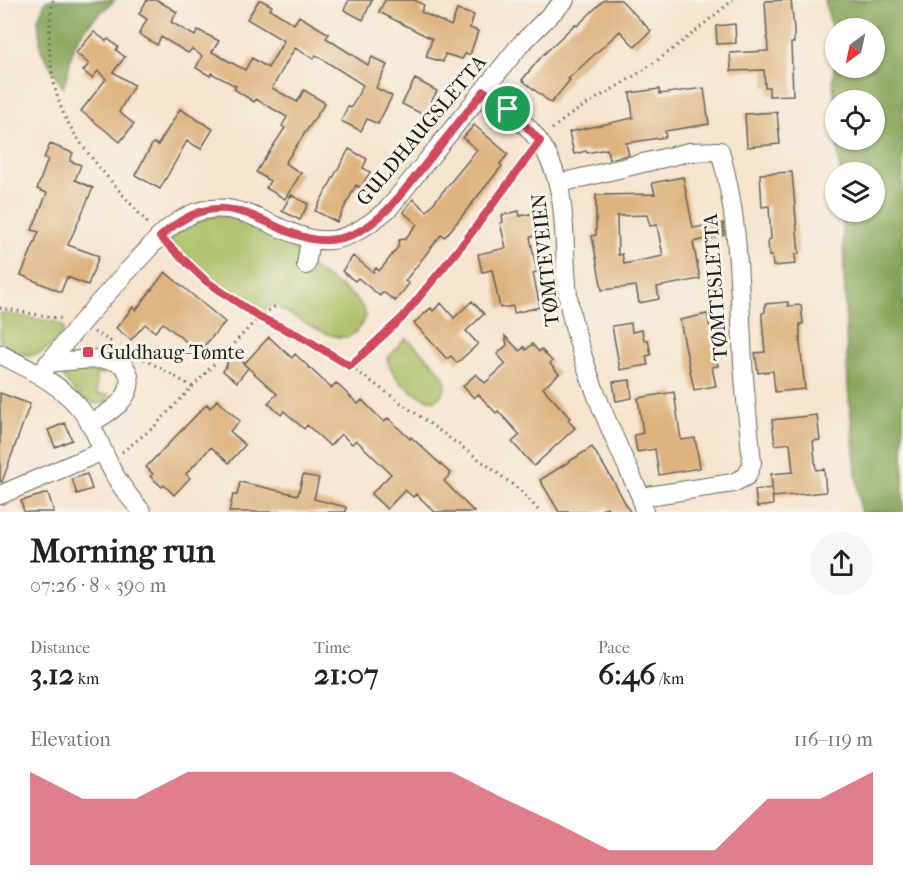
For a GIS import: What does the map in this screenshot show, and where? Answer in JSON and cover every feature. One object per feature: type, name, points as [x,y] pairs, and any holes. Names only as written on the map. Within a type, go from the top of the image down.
[{"type":"street","name":"GULDHAUGSLETTA","points":[[44,369],[80,325],[160,237],[176,223],[203,210],[225,208],[243,212],[310,240],[333,241],[368,226],[389,208],[520,45],[565,0]]},
{"type":"street","name":"TØMTEVEIEN","points":[[484,91],[526,126],[540,141],[560,183],[565,265],[572,320],[591,382],[643,505]]},
{"type":"street","name":"TØMTESLETTA","points":[[560,183],[689,152],[720,151],[728,178],[738,252],[743,363],[752,463],[747,476],[733,483],[643,505]]},
{"type":"street","points":[[306,265],[310,240]]},
{"type":"street","points":[[0,354],[44,369],[111,360],[122,364],[127,369],[130,386],[126,395],[111,411],[90,423]]},
{"type":"street","points":[[44,369],[90,423],[125,491],[142,512]]},
{"type":"street","points":[[0,495],[105,456]]},
{"type":"path","points":[[53,0],[49,39],[52,71],[59,102],[67,121],[110,179],[160,237],[206,281],[259,317],[302,337],[350,366],[491,468],[522,492],[540,512]]},
{"type":"path","points":[[350,366],[402,318],[466,240],[540,141],[570,114],[644,70],[733,0]]},
{"type":"path","points":[[105,456],[126,450],[154,428],[259,317],[278,305]]},
{"type":"path","points":[[0,308],[73,321]]},
{"type":"green space","points":[[46,0],[115,0],[79,36],[72,52],[63,88],[41,50],[38,19]]},
{"type":"green space","points":[[825,0],[903,0],[903,512],[860,512],[848,388],[842,222],[885,222],[885,162],[839,162],[838,150],[885,150],[885,90],[834,90],[833,81],[833,78],[885,78],[885,18],[829,18]]},
{"type":"green space","points":[[226,215],[300,244],[312,267],[359,302],[366,316],[362,324],[352,335],[337,337],[305,323],[279,308],[276,303],[262,311],[254,309],[196,270],[177,251],[170,240],[182,229],[195,222]]},
{"type":"green space","points":[[0,313],[55,322],[62,325],[64,330],[43,352],[21,354],[0,345]]},
{"type":"green space","points":[[406,338],[442,374],[446,386],[434,401],[404,386],[390,367],[387,359]]},
{"type":"green space","points":[[100,367],[104,374],[96,374],[97,394],[109,395],[107,402],[101,404],[81,397],[70,387],[63,376],[63,371],[67,369]]},
{"type":"building","points":[[147,0],[157,0],[177,12],[171,22],[195,36],[198,30],[219,41],[212,52],[245,70],[252,58],[268,68],[284,41],[247,19],[261,0],[272,6],[270,9],[294,24],[299,16],[329,34],[326,38],[368,65],[372,57],[387,65],[376,88],[392,96],[378,124],[367,119],[361,131],[341,121],[348,106],[351,108],[363,85],[316,55],[314,59],[295,48],[272,88],[297,102],[304,90],[325,103],[285,163],[301,173],[285,199],[266,188],[270,181],[256,172],[285,128],[282,126],[287,117],[256,99],[254,102],[234,89],[236,86],[196,68],[202,56],[192,49],[188,53],[161,37],[157,45],[139,34],[147,19],[139,14]]},
{"type":"building","points":[[349,0],[372,0],[363,20],[344,10]]},
{"type":"building","points":[[385,0],[414,0],[424,5],[421,12],[451,26],[457,10],[474,15],[470,28],[478,31],[470,55],[466,53],[462,59],[445,54],[443,62],[426,57],[432,39],[379,12]]},
{"type":"building","points":[[604,0],[621,0],[651,31],[635,47],[620,31],[568,79],[570,80],[551,103],[522,80],[541,57]]},
{"type":"building","points":[[791,0],[794,29],[794,43],[791,43],[793,95],[769,96],[769,87],[765,87],[764,70],[731,71],[730,53],[768,51],[765,1]]},
{"type":"building","points":[[735,24],[736,43],[717,44],[716,26]]},
{"type":"building","points":[[94,32],[118,47],[116,50],[125,57],[113,72],[134,85],[119,112],[134,124],[120,142],[81,111],[106,79],[98,71],[92,78],[83,71],[89,64],[76,53]]},
{"type":"building","points":[[415,79],[437,91],[424,115],[402,104]]},
{"type":"building","points":[[704,88],[709,124],[665,131],[666,137],[626,143],[629,155],[609,159],[607,149],[574,154],[569,132],[633,118],[630,93],[659,89],[660,94]]},
{"type":"building","points":[[180,109],[213,129],[201,149],[187,141],[160,189],[135,175],[153,143],[158,145]]},
{"type":"building","points":[[777,112],[780,144],[747,147],[745,114]]},
{"type":"building","points":[[474,125],[508,154],[500,164],[502,166],[445,237],[441,235],[405,281],[409,284],[395,301],[383,292],[380,296],[358,278],[355,281],[342,271],[353,256],[373,272],[376,268],[379,271],[398,247],[399,240],[405,239],[417,224],[403,212],[413,199],[427,211],[477,150],[463,138]]},
{"type":"building","points":[[50,144],[73,153],[70,161],[81,165],[75,180],[93,188],[68,245],[99,256],[88,285],[67,277],[61,292],[21,275],[39,232],[32,230],[47,193],[37,189],[48,159],[44,158]]},
{"type":"building","points":[[349,149],[367,159],[363,168],[370,172],[361,188],[356,185],[337,222],[315,211]]},
{"type":"building","points":[[792,172],[799,254],[795,255],[796,264],[773,266],[772,256],[769,256],[768,240],[771,239],[769,206],[762,207],[760,174]]},
{"type":"building","points":[[683,177],[693,228],[723,223],[724,235],[693,242],[700,279],[657,287],[659,299],[639,303],[636,286],[602,290],[592,236],[596,235],[596,195],[655,194],[652,183]],"holes":[[[647,215],[650,226],[657,225],[663,256],[624,264],[622,254],[618,255],[617,216]]]},
{"type":"building","points":[[291,195],[308,204],[300,220],[282,211]]},
{"type":"building","points":[[519,211],[520,216],[535,213],[540,235],[530,237],[537,272],[533,273],[540,307],[514,313],[513,306],[500,308],[492,270],[482,272],[478,254],[506,248],[500,223],[503,222],[502,215]]},
{"type":"building","points":[[165,272],[225,322],[199,352],[163,323],[155,332],[145,324],[131,340],[116,328],[133,307],[136,310]]},
{"type":"building","points":[[472,301],[484,314],[466,331],[478,344],[457,363],[451,356],[447,359],[414,323],[431,308],[433,311],[441,303],[454,318]]},
{"type":"building","points":[[788,302],[788,306],[801,305],[803,324],[800,324],[800,343],[805,389],[775,392],[773,371],[758,373],[755,353],[765,352],[762,313],[765,312],[765,304]]},
{"type":"building","points":[[707,314],[718,366],[712,367],[716,386],[694,390],[680,320]]},
{"type":"building","points":[[631,323],[632,332],[642,330],[644,340],[648,340],[651,355],[646,356],[648,365],[620,370],[612,326]]},
{"type":"building","points":[[505,336],[520,351],[524,347],[526,350],[532,344],[539,352],[541,349],[552,361],[550,364],[559,374],[543,388],[570,418],[568,420],[575,428],[534,466],[512,442],[520,435],[498,411],[496,413],[478,394],[474,398],[463,386],[476,374],[485,383],[506,364],[497,354],[507,345]]},
{"type":"building","points":[[269,337],[292,358],[295,354],[331,388],[336,383],[358,404],[362,400],[384,422],[388,418],[410,439],[411,437],[451,474],[444,481],[474,512],[435,512],[416,494],[413,497],[405,490],[387,509],[371,494],[391,474],[356,440],[352,444],[341,434],[330,446],[307,425],[304,429],[284,411],[281,415],[268,403],[277,394],[244,364]]},
{"type":"building","points":[[235,353],[248,368],[237,382],[223,371],[227,361]]},
{"type":"building","points":[[630,380],[632,398],[616,401],[613,382]]},
{"type":"building","points":[[674,392],[681,440],[695,438],[700,468],[659,475],[655,449],[637,452],[634,435],[643,433],[638,398]]},
{"type":"building","points":[[0,393],[30,404],[2,482],[0,481]]},
{"type":"building","points":[[217,400],[240,421],[230,431],[245,445],[229,463],[211,447],[186,474],[190,478],[174,495],[150,476],[153,474],[146,467],[207,404],[210,408]]},
{"type":"building","points":[[817,415],[820,440],[813,441],[816,470],[824,469],[826,492],[773,497],[771,474],[793,472],[790,443],[775,445],[772,420]]},
{"type":"building","points":[[65,423],[72,440],[55,447],[48,430]]},
{"type":"building","points":[[592,447],[630,512],[610,512],[607,507],[598,512],[559,512],[540,480]]},
{"type":"building","points":[[87,474],[92,489],[77,494],[72,479]]},
{"type":"building","points":[[303,475],[319,478],[314,499],[346,507],[346,512],[229,512],[233,495],[237,495],[240,482],[298,495]]},
{"type":"building","points":[[772,488],[773,505],[757,507],[755,490]]},
{"type":"building","points":[[48,493],[54,512],[24,512],[21,501]]},
{"type":"place","name":"Guldhaug-Tømte","points":[[88,352]]},
{"type":"route","points":[[484,91],[508,109],[540,141],[466,240],[402,318],[350,366],[302,337],[259,317],[206,281],[160,237],[176,223],[203,210],[225,208],[243,212],[310,240],[333,241],[353,234],[368,226],[389,208],[484,91]]}]
